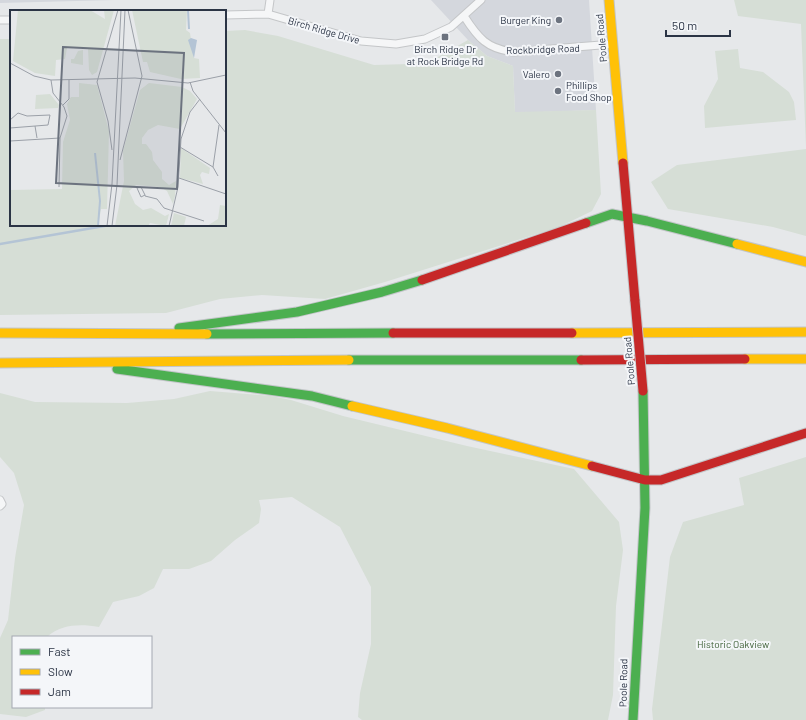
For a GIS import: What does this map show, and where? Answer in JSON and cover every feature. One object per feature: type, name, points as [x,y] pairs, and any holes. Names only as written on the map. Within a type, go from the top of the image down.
[{"type":"main road","name":"Poole Road","points":[[609,0],[629,217],[642,391],[645,480],[644,532],[633,673],[633,720]]},
{"type":"main road","points":[[136,334],[297,312],[329,306],[389,290],[457,269],[612,214],[806,262]]},
{"type":"main road","points":[[0,333],[806,332]]},
{"type":"main road","points":[[0,363],[77,364],[362,360],[806,359]]},
{"type":"main road","points":[[77,364],[312,396],[448,428],[645,480],[661,480],[806,433]]},
{"type":"street","points":[[268,14],[270,0]]},
{"type":"street","name":"Birch Ridge Drive","points":[[226,15],[268,14],[361,41],[396,44],[425,39],[451,28],[481,0]]},
{"type":"street","name":"Rockbridge Road","points":[[464,16],[480,39],[498,50],[514,52],[613,44]]},
{"type":"street","points":[[0,500],[2,504],[0,506]]},
{"type":"shaded area","points":[[0,0],[115,0],[0,3]]},
{"type":"shaded area","points":[[431,0],[589,0],[596,110],[515,113],[513,66],[487,56],[468,40]]},
{"type":"green space","points":[[734,0],[806,0],[806,147],[801,24],[738,16]]},
{"type":"green space","points":[[245,30],[278,36],[374,65],[409,64],[438,57],[468,40],[487,56],[513,66],[515,112],[596,110],[601,194],[592,211],[559,227],[385,282],[325,299],[262,295],[220,299],[166,313],[0,315],[0,39],[10,39],[10,226],[226,226],[226,31]]},
{"type":"green space","points":[[738,49],[740,68],[763,72],[789,92],[794,102],[796,120],[705,128],[704,106],[718,79],[715,51]]},
{"type":"green space","points":[[806,149],[806,236],[773,227],[668,209],[651,182],[677,165]]},
{"type":"green space","points":[[210,391],[271,396],[291,400],[343,416],[467,446],[574,469],[619,522],[623,550],[616,606],[613,695],[608,720],[362,720],[358,717],[360,693],[371,644],[371,587],[340,527],[292,497],[259,500],[261,509],[259,523],[235,540],[211,561],[189,569],[163,569],[154,588],[139,596],[113,602],[99,627],[78,625],[65,627],[48,636],[12,636],[12,708],[45,708],[45,710],[26,717],[0,714],[0,638],[8,620],[15,558],[24,505],[14,473],[0,457],[0,393],[35,402],[127,403],[174,399]]},
{"type":"green space","name":"Historic Oakview","points":[[806,457],[806,720],[653,720],[652,709],[670,557],[683,522],[744,505],[739,478]]},
{"type":"waterway","points":[[0,244],[104,226]]},
{"type":"traffic: fast","points":[[586,223],[612,214],[647,221],[737,244]]},
{"type":"traffic: fast","points":[[179,328],[297,312],[382,292],[422,280]]},
{"type":"traffic: fast","points":[[207,334],[393,333]]},
{"type":"traffic: fast","points":[[349,360],[581,360]]},
{"type":"traffic: fast","points":[[117,369],[312,396],[352,406]]},
{"type":"traffic: fast","points":[[633,720],[645,508],[643,391]]},
{"type":"traffic: slow","points":[[609,0],[623,163]]},
{"type":"traffic: slow","points":[[737,244],[806,262]]},
{"type":"traffic: slow","points":[[572,333],[806,332]]},
{"type":"traffic: slow","points":[[0,333],[207,334]]},
{"type":"traffic: slow","points":[[745,359],[806,359]]},
{"type":"traffic: slow","points":[[0,363],[349,360]]},
{"type":"traffic: slow","points":[[352,406],[447,428],[592,466]]},
{"type":"traffic: jam","points":[[623,163],[635,301]]},
{"type":"traffic: jam","points":[[422,280],[586,223]]},
{"type":"traffic: jam","points":[[635,301],[643,391]]},
{"type":"traffic: jam","points":[[393,333],[572,333]]},
{"type":"traffic: jam","points":[[581,360],[745,359]]},
{"type":"traffic: jam","points":[[592,466],[645,480],[661,480],[806,433]]},
{"type":"place","name":"Burger King","points":[[559,20]]},
{"type":"place","name":"Birch Ridge Dr at Rock Bridge Rd","points":[[445,37]]},
{"type":"place","name":"Valero","points":[[558,74]]},
{"type":"place","name":"Phillips Food Shop","points":[[558,91]]}]
